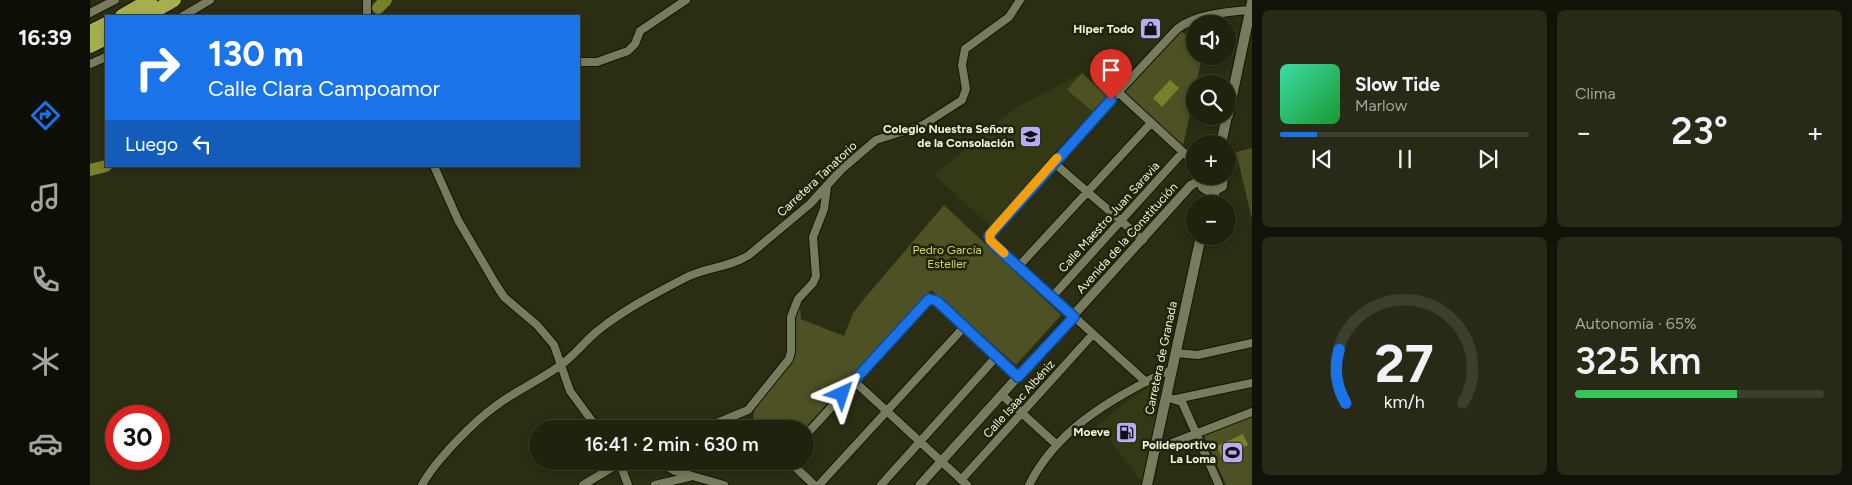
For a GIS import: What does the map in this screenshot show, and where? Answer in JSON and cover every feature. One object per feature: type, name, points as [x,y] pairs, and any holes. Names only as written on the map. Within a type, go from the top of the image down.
[{"type":"highway","points":[[124,15],[150,0]]},
{"type":"highway","points":[[148,15],[174,0]]},
{"type":"highway","points":[[90,32],[105,24]]},
{"type":"highway","points":[[90,46],[105,38]]},
{"type":"main road","points":[[1236,75],[1251,6]]},
{"type":"main road","points":[[1203,185],[1211,191]]},
{"type":"main road","points":[[1211,191],[1222,185]]},
{"type":"main road","points":[[1210,195],[1211,191]]},
{"type":"main road","name":"Carretera de Granada","points":[[1146,485],[1154,450],[1178,399],[1172,371],[1199,245]]},
{"type":"street","points":[[90,14],[116,0]]},
{"type":"street","points":[[185,15],[210,0]]},
{"type":"street","points":[[366,0],[367,15]]},
{"type":"street","points":[[580,62],[597,62],[628,51],[635,44],[640,30],[686,0]]},
{"type":"street","name":"Carretera Tanatorio","points":[[422,485],[435,466],[479,419],[496,405],[560,366],[583,342],[623,312],[686,277],[738,262],[749,255],[827,187],[841,170],[876,140],[923,125],[962,100],[966,89],[962,65],[965,49],[1009,17],[1020,0]]},
{"type":"street","points":[[1146,382],[989,237],[1053,162],[1182,25],[1214,14],[1251,6]]},
{"type":"street","points":[[90,64],[105,57]]},
{"type":"street","points":[[1118,92],[1186,155]]},
{"type":"street","points":[[1019,266],[1152,123]]},
{"type":"street","name":"Calle Maestro Juan Saravia","points":[[1052,297],[1183,152]]},
{"type":"street","points":[[1053,162],[1142,240]]},
{"type":"street","points":[[437,167],[458,220],[495,283],[504,297],[537,325],[554,345],[570,391],[591,420]]},
{"type":"street","name":"Avenida de la Constitución","points":[[920,485],[1194,185]]},
{"type":"street","points":[[724,420],[748,410],[789,359],[791,352],[791,317],[798,299],[813,283],[816,276],[813,237],[824,209],[827,187]]},
{"type":"street","points":[[814,426],[932,299],[1018,377]]},
{"type":"street","points":[[819,485],[964,327]]},
{"type":"street","name":"Calle Isaac Albéniz","points":[[964,482],[1022,412],[1093,334]]},
{"type":"street","points":[[1176,352],[1198,355],[1252,343]]},
{"type":"street","points":[[881,485],[997,356]]},
{"type":"street","points":[[1029,485],[1057,445],[1080,421],[1162,373],[1172,371]]},
{"type":"street","points":[[854,381],[964,482]]},
{"type":"street","points":[[1219,485],[1178,399],[1252,383]]},
{"type":"street","points":[[1002,395],[1057,445]]},
{"type":"street","points":[[1154,450],[1252,412]]},
{"type":"street","points":[[583,485],[608,470]]},
{"type":"street","points":[[623,470],[628,485]]},
{"type":"street","points":[[670,480],[673,473],[671,470]]},
{"type":"street","points":[[673,470],[724,485]]},
{"type":"street","points":[[798,470],[814,485]]},
{"type":"street","points":[[655,485],[670,480],[696,477]]},
{"type":"shaded area","name":"Colegio Nuestra Señora de la Consolación","points":[[1082,73],[1111,100],[993,229],[934,175],[1014,109]]},
{"type":"shaded area","points":[[1170,80],[1179,88],[1162,107],[1153,98]]},
{"type":"shaded area","name":"Moeve","points":[[1160,380],[1165,381],[1144,480],[1139,479],[1108,437],[1103,440],[1095,427],[1130,399]]},
{"type":"shaded area","points":[[1243,434],[1248,445],[1222,458],[1217,446]]},
{"type":"green space","points":[[1177,28],[1186,35],[1186,65],[1200,65],[1198,75],[1186,75],[1187,125],[1183,146],[1121,89]]},
{"type":"green space","points":[[1082,73],[1107,96],[1092,111],[1067,90]]},
{"type":"green space","points":[[1252,148],[1252,219],[1236,152]]},
{"type":"green space","name":"Pedro García Esteller","points":[[944,205],[1061,315],[1016,365],[931,290],[812,420],[753,420],[755,404],[791,359],[794,314],[800,304],[801,319],[844,336],[853,313]]},
{"type":"green space","name":"Polideportivo La Loma","points":[[1252,416],[1252,485],[1226,485],[1204,436]]},
{"type":"waterway","points":[[378,8],[386,0]]},
{"type":"waterway","points":[[90,170],[105,166]]},
{"type":"slow traffic","points":[[1004,253],[990,240],[990,234],[1057,158]]},
{"type":"place","name":"Hiper Todo","points":[[1150,29]]},
{"type":"place","name":"Colegio Nuestra Señora de la Consolación","points":[[1030,136]]},
{"type":"place","name":"Moeve","points":[[1126,432]]},
{"type":"place","name":"Polideportivo La Loma","points":[[1232,452]]},
{"type":"route","points":[[842,394],[929,299],[937,301],[1018,377],[1074,317],[993,244],[989,236],[1111,100]]}]
